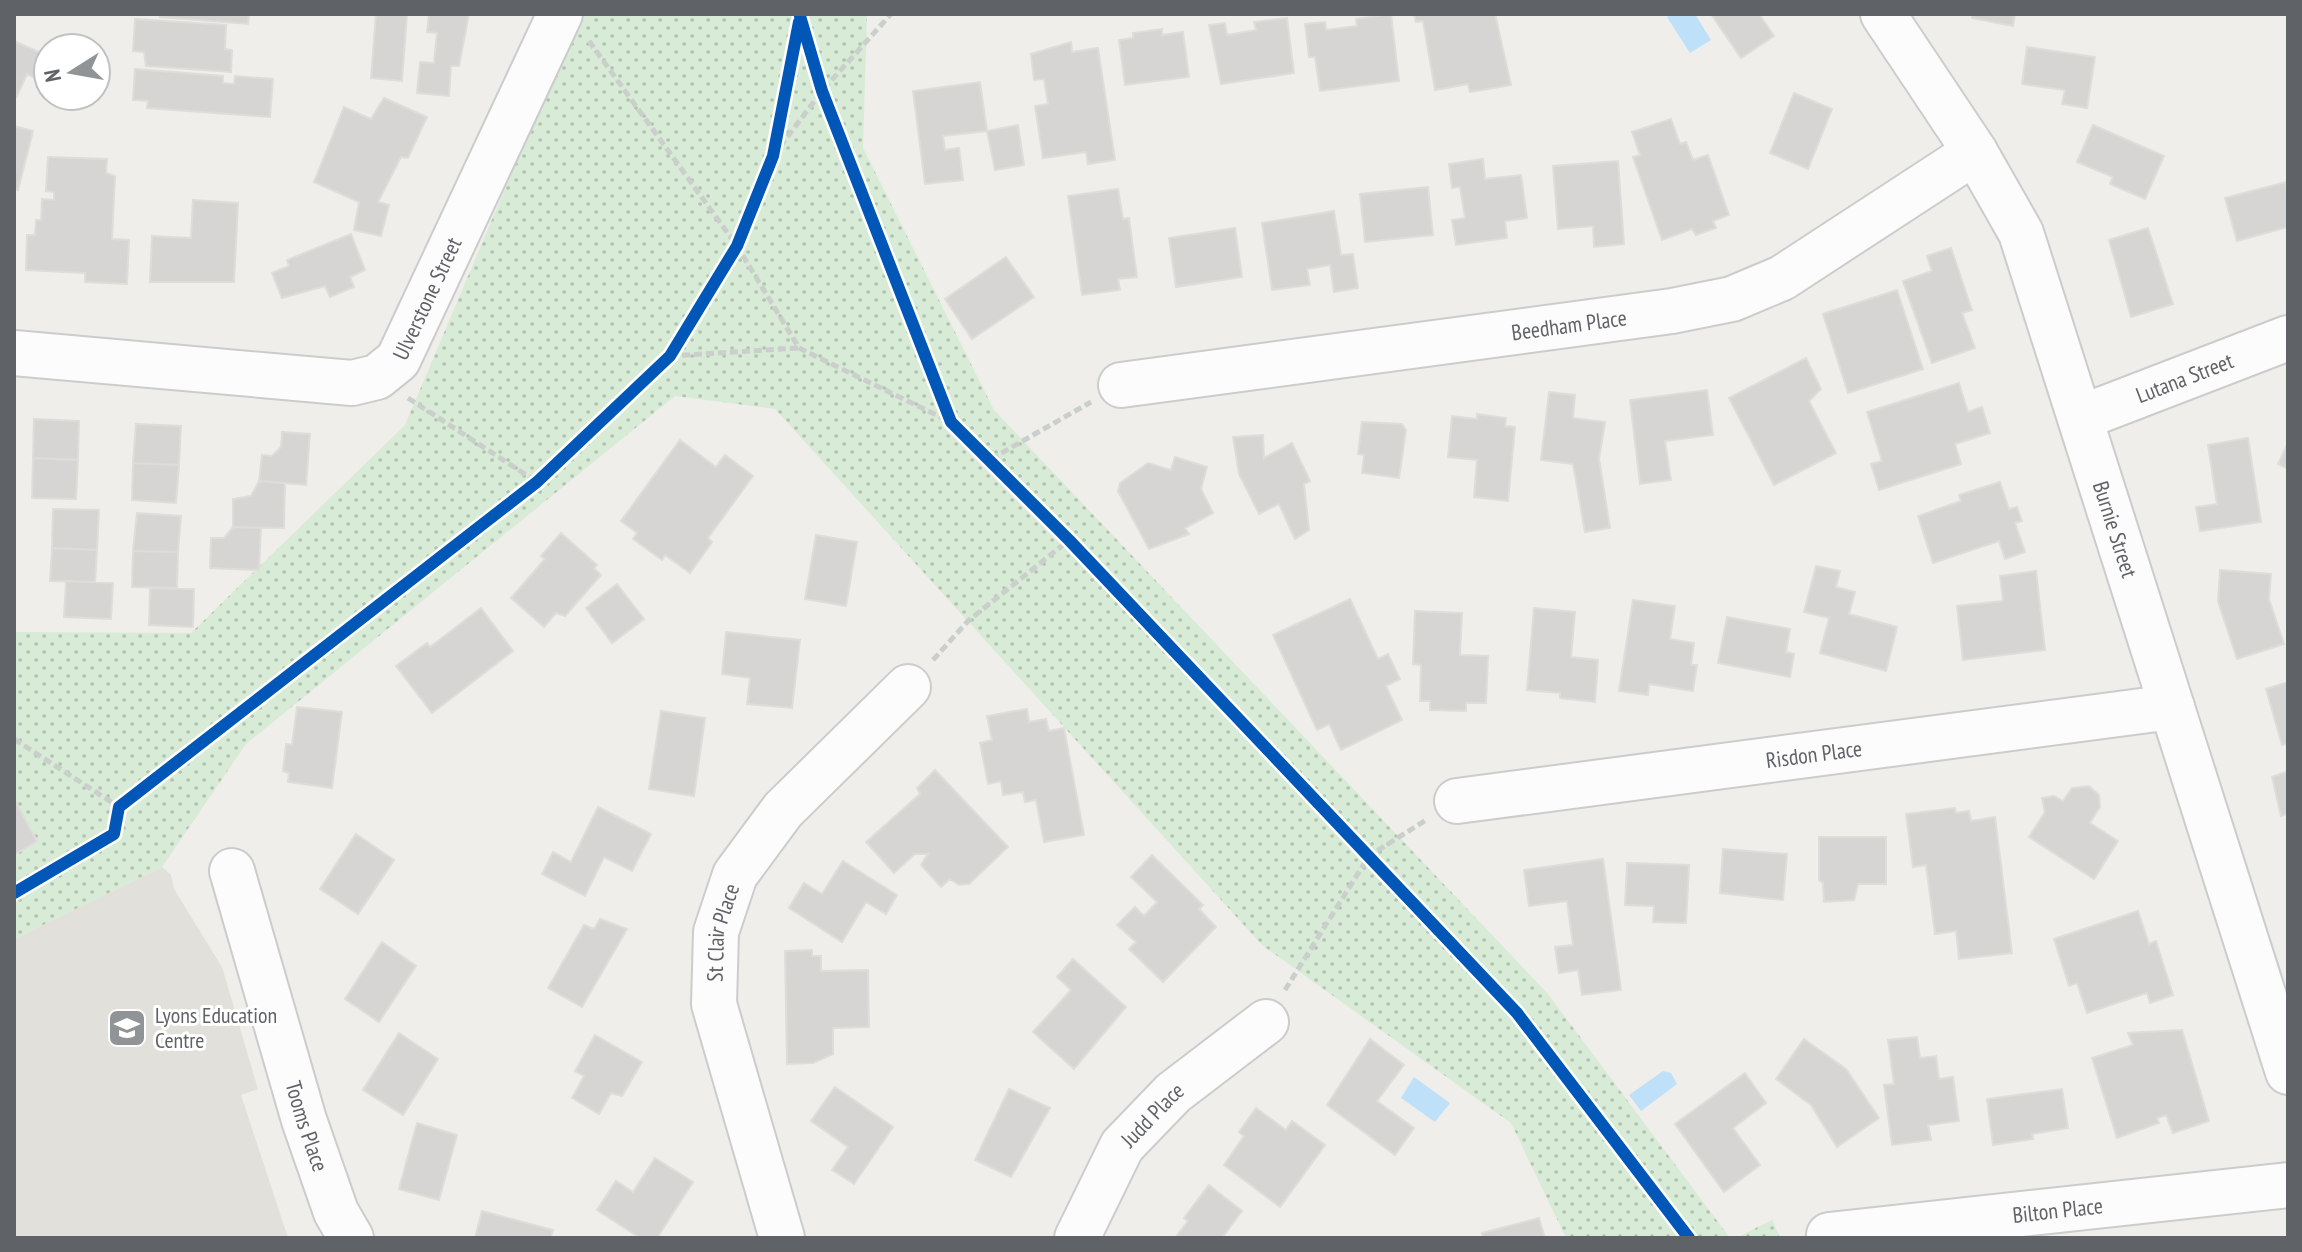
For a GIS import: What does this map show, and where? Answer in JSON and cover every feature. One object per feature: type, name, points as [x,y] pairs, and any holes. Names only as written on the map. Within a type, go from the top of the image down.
[{"type":"street","name":"Burnie Street","points":[[1883,14],[1975,152],[2021,233],[2288,1072]]},
{"type":"street","name":"Ulverstone Street","points":[[14,353],[352,383],[377,377],[398,360],[560,17]]},
{"type":"street","name":"Beedham Place","points":[[1121,385],[1672,311],[1732,299],[1782,278],[1975,152]]},
{"type":"street","name":"Lutana Street","points":[[2080,418],[2288,338]]},
{"type":"street","name":"St Clair Place","points":[[782,1238],[714,1004],[716,932],[735,875],[783,810],[908,687]]},
{"type":"street","name":"Risdon Place","points":[[1457,801],[2172,707]]},
{"type":"street","name":"Tooms Place","points":[[232,871],[304,1120],[336,1212],[351,1238]]},
{"type":"street","name":"Judd Place","points":[[1077,1238],[1122,1146],[1173,1093],[1266,1022]]},
{"type":"street","name":"Bilton Place","points":[[1829,1235],[2288,1185]]},
{"type":"path","points":[[773,156],[822,91],[891,14]]},
{"type":"path","points":[[560,17],[579,27],[740,240],[799,348]]},
{"type":"path","points":[[818,76],[828,106]]},
{"type":"path","points":[[768,169],[779,125]]},
{"type":"path","points":[[730,258],[740,240]]},
{"type":"path","points":[[659,367],[677,344]]},
{"type":"path","points":[[670,356],[799,348],[956,427]]},
{"type":"path","points":[[377,377],[537,482]]},
{"type":"path","points":[[1001,469],[986,454],[1121,385]]},
{"type":"path","points":[[946,408],[956,427]]},
{"type":"path","points":[[524,491],[548,471]]},
{"type":"path","points":[[1059,530],[1079,550]]},
{"type":"path","points":[[908,687],[968,621],[1069,540]]},
{"type":"path","points":[[14,739],[118,814],[131,798]]},
{"type":"path","points":[[1266,1022],[1369,856],[1457,801]]},
{"type":"path","points":[[1358,845],[1379,867]]},
{"type":"shaded area","name":"Lyons Education Centre","points":[[162,867],[171,875],[174,889],[222,967],[258,1089],[241,1095],[288,1238],[14,1238],[14,939]]},
{"type":"green space","points":[[579,14],[867,14],[863,148],[994,410],[1548,994],[1730,1238],[1566,1238],[1511,1123],[1262,945],[775,409],[675,396],[246,744],[162,867],[14,939],[14,632],[191,633],[405,425]]},
{"type":"green space","points":[[1772,1220],[1780,1238],[1736,1238]]},
{"type":"water","points":[[1672,14],[1695,14],[1711,40],[1690,53],[1667,17]]},
{"type":"water","points":[[1663,1071],[1671,1073],[1677,1084],[1641,1111],[1629,1095]]},
{"type":"water","points":[[1414,1077],[1450,1103],[1435,1122],[1401,1098]]},
{"type":"building","points":[[160,14],[249,14],[248,24],[160,17]]},
{"type":"building","points":[[376,14],[407,14],[402,81],[371,78]]},
{"type":"building","points":[[429,14],[469,14],[459,66],[451,66],[449,96],[417,93],[420,62],[434,63],[437,33],[427,32]]},
{"type":"building","points":[[1391,14],[1399,81],[1320,91],[1315,57],[1309,57],[1305,24],[1325,22],[1326,30],[1357,26],[1356,19]]},
{"type":"building","points":[[1414,14],[1495,14],[1511,85],[1470,92],[1468,84],[1435,90],[1423,21],[1416,22]]},
{"type":"building","points":[[1711,14],[1759,14],[1774,36],[1741,58]]},
{"type":"building","points":[[1973,14],[2015,14],[2013,26],[1972,18]]},
{"type":"building","points":[[1287,18],[1294,73],[1221,84],[1209,25],[1225,23],[1227,35],[1256,30],[1254,22]]},
{"type":"building","points":[[135,19],[226,25],[225,49],[232,50],[231,72],[146,66],[144,52],[133,51]]},
{"type":"building","points":[[1162,29],[1162,35],[1183,32],[1189,77],[1125,85],[1119,40],[1133,38],[1133,33]]},
{"type":"building","points":[[14,41],[32,49],[32,76],[27,74],[16,98]]},
{"type":"building","points":[[1071,42],[1072,52],[1098,48],[1115,160],[1088,164],[1086,152],[1043,158],[1035,106],[1048,104],[1044,79],[1034,80],[1031,54]]},
{"type":"building","points":[[2027,47],[2095,57],[2087,108],[2062,104],[2065,90],[2022,84]]},
{"type":"building","points":[[135,69],[223,76],[223,83],[234,84],[235,76],[273,79],[270,117],[147,108],[148,101],[133,100]]},
{"type":"building","points":[[980,82],[987,131],[943,136],[945,150],[959,148],[963,180],[925,184],[913,91]]},
{"type":"building","points":[[1794,93],[1832,109],[1808,169],[1770,153]]},
{"type":"building","points":[[384,98],[427,117],[408,158],[401,157],[378,202],[389,205],[381,236],[354,230],[359,202],[314,182],[344,107],[371,119]]},
{"type":"building","points":[[1671,119],[1680,144],[1686,142],[1693,160],[1708,155],[1729,215],[1713,221],[1716,228],[1696,235],[1692,229],[1662,240],[1633,157],[1640,155],[1632,132]]},
{"type":"building","points":[[1018,125],[1024,165],[995,170],[987,131]]},
{"type":"building","points":[[2093,125],[2164,156],[2145,199],[2110,184],[2113,177],[2077,162]]},
{"type":"building","points":[[14,126],[33,131],[18,190],[14,189]]},
{"type":"building","points":[[48,157],[107,159],[106,173],[115,176],[112,239],[129,240],[127,284],[85,282],[85,273],[26,270],[27,235],[35,235],[36,220],[41,220],[42,199],[54,200],[54,192],[46,191]]},
{"type":"building","points":[[1483,159],[1485,179],[1521,175],[1527,218],[1505,221],[1507,238],[1456,245],[1452,220],[1465,218],[1460,187],[1452,188],[1449,164]]},
{"type":"building","points":[[1618,161],[1624,244],[1594,247],[1593,226],[1558,229],[1553,166]]},
{"type":"building","points":[[2286,182],[2288,227],[2237,241],[2225,198]]},
{"type":"building","points":[[1428,187],[1433,235],[1365,242],[1360,194]]},
{"type":"building","points":[[1118,189],[1123,219],[1129,218],[1137,277],[1118,279],[1120,290],[1082,295],[1068,196]]},
{"type":"building","points":[[193,200],[238,203],[234,282],[150,282],[152,236],[191,238]]},
{"type":"building","points":[[1334,211],[1341,255],[1353,254],[1358,288],[1334,292],[1330,265],[1307,269],[1310,285],[1272,290],[1262,223]]},
{"type":"building","points":[[1235,228],[1242,277],[1176,287],[1169,238]]},
{"type":"building","points":[[2148,228],[2173,304],[2131,317],[2109,240]]},
{"type":"building","points":[[351,234],[365,270],[350,277],[354,287],[330,297],[325,286],[282,298],[272,273],[289,266],[287,260]]},
{"type":"building","points":[[1951,248],[1972,310],[1962,313],[1975,348],[1932,363],[1903,281],[1932,271],[1927,256]]},
{"type":"building","points":[[1006,257],[1034,297],[972,339],[945,299]]},
{"type":"building","points":[[1897,290],[1923,369],[1848,393],[1823,314]]},
{"type":"building","points":[[1806,358],[1821,389],[1809,401],[1836,453],[1774,485],[1729,398]]},
{"type":"building","points":[[1959,383],[1968,412],[1982,407],[1990,433],[1955,444],[1961,464],[1879,490],[1871,464],[1882,461],[1867,412]]},
{"type":"building","points":[[1707,390],[1713,435],[1665,441],[1671,480],[1640,484],[1630,400]]},
{"type":"building","points":[[1549,392],[1575,395],[1573,418],[1605,422],[1599,459],[1610,528],[1585,532],[1573,464],[1541,460]]},
{"type":"building","points":[[1477,414],[1506,418],[1505,426],[1515,427],[1508,501],[1474,497],[1477,460],[1448,457],[1452,416],[1477,419]]},
{"type":"building","points":[[34,419],[79,421],[78,460],[33,458]]},
{"type":"building","points":[[1362,422],[1402,424],[1406,430],[1399,478],[1362,473],[1364,455],[1358,454]]},
{"type":"building","points":[[136,424],[181,426],[179,465],[133,463]]},
{"type":"building","points":[[282,432],[310,434],[306,485],[259,481],[262,455],[272,456],[281,447]]},
{"type":"building","points":[[1263,435],[1264,458],[1292,443],[1310,481],[1304,484],[1309,530],[1295,539],[1279,504],[1259,514],[1239,474],[1233,437]]},
{"type":"building","points":[[2248,438],[2261,522],[2200,531],[2196,507],[2217,504],[2208,445]]},
{"type":"building","points":[[680,440],[716,467],[725,455],[753,476],[708,538],[712,542],[690,573],[665,555],[662,560],[633,539],[637,533],[621,521]]},
{"type":"building","points":[[2288,443],[2288,469],[2278,464]]},
{"type":"building","points":[[1175,457],[1207,467],[1201,489],[1213,513],[1185,528],[1189,534],[1149,549],[1118,491],[1120,483],[1148,463],[1171,470]]},
{"type":"building","points":[[33,458],[78,460],[76,499],[32,498]]},
{"type":"building","points":[[133,463],[179,465],[176,503],[132,500]]},
{"type":"building","points":[[259,481],[285,483],[284,528],[233,527],[233,499],[251,496]]},
{"type":"building","points":[[2000,482],[2009,509],[2017,507],[2022,521],[2015,523],[2025,552],[2005,559],[1999,541],[1933,563],[1918,516],[1961,501],[1959,495]]},
{"type":"building","points":[[53,509],[99,510],[97,550],[52,548]]},
{"type":"building","points":[[137,513],[181,516],[178,552],[133,551]]},
{"type":"building","points":[[233,527],[261,528],[259,570],[210,568],[211,538],[224,538]]},
{"type":"building","points":[[561,533],[597,565],[594,568],[601,575],[565,616],[556,613],[544,627],[511,598],[545,559],[541,556]]},
{"type":"building","points":[[816,535],[857,542],[846,606],[805,599]]},
{"type":"building","points":[[52,548],[97,550],[95,582],[50,581]]},
{"type":"building","points":[[133,551],[178,552],[177,588],[132,587]]},
{"type":"building","points":[[1816,566],[1840,571],[1836,587],[1855,592],[1849,614],[1897,627],[1886,671],[1820,653],[1829,618],[1804,612]]},
{"type":"building","points":[[2220,570],[2271,574],[2269,599],[2284,644],[2237,659],[2218,601]]},
{"type":"building","points":[[2036,571],[2045,650],[1963,660],[1957,606],[2003,601],[2000,576]]},
{"type":"building","points":[[66,581],[113,583],[111,619],[64,617]]},
{"type":"building","points":[[617,584],[644,619],[612,643],[586,608]]},
{"type":"building","points":[[150,588],[194,589],[193,627],[149,625]]},
{"type":"building","points":[[1350,599],[1378,659],[1388,654],[1400,679],[1386,686],[1402,720],[1341,750],[1329,724],[1317,730],[1273,635]]},
{"type":"building","points":[[1633,600],[1675,606],[1670,639],[1694,643],[1691,665],[1697,665],[1693,691],[1649,684],[1648,695],[1619,691]]},
{"type":"building","points":[[481,608],[513,651],[432,713],[396,666],[427,643],[430,647]]},
{"type":"building","points":[[1534,608],[1575,612],[1571,657],[1598,660],[1595,702],[1560,698],[1560,693],[1527,690]]},
{"type":"building","points":[[1415,611],[1462,613],[1460,655],[1488,656],[1486,703],[1466,703],[1466,711],[1430,710],[1430,701],[1420,701],[1421,665],[1413,664]]},
{"type":"building","points":[[1727,617],[1790,629],[1786,652],[1794,654],[1790,677],[1718,663]]},
{"type":"building","points":[[726,632],[800,640],[792,708],[747,704],[750,678],[722,674]]},
{"type":"building","points":[[2288,682],[2288,744],[2282,745],[2266,689]]},
{"type":"building","points":[[297,707],[342,712],[332,788],[288,782],[289,773],[283,771],[286,744],[292,745]]},
{"type":"building","points":[[1027,709],[1029,722],[1046,719],[1049,731],[1064,728],[1084,835],[1044,842],[1036,800],[1025,802],[1023,792],[1003,795],[1001,781],[988,784],[980,743],[992,740],[987,716]]},
{"type":"building","points":[[661,711],[705,718],[694,796],[649,789]]},
{"type":"building","points":[[935,770],[1008,847],[969,884],[959,885],[950,879],[941,887],[921,865],[928,854],[915,854],[894,873],[866,842],[920,794],[917,788]]},
{"type":"building","points":[[2288,771],[2288,813],[2281,816],[2272,777]]},
{"type":"building","points":[[2089,786],[2099,795],[2100,807],[2090,823],[2118,841],[2094,879],[2029,837],[2045,812],[2042,798],[2054,796],[2063,801],[2072,788]]},
{"type":"building","points":[[14,799],[37,841],[14,855]]},
{"type":"building","points":[[598,807],[651,834],[632,871],[604,857],[585,896],[542,874],[553,852],[571,862]]},
{"type":"building","points":[[1955,808],[1956,813],[1969,811],[1971,821],[1995,817],[2012,953],[1959,959],[1956,931],[1935,934],[1926,865],[1913,867],[1906,814]]},
{"type":"building","points":[[356,834],[394,860],[358,914],[320,889]]},
{"type":"building","points":[[1819,837],[1886,837],[1886,884],[1858,884],[1854,900],[1824,902],[1823,883],[1819,880]]},
{"type":"building","points":[[1723,849],[1787,854],[1783,900],[1720,893]]},
{"type":"building","points":[[1152,855],[1203,905],[1199,909],[1216,927],[1163,982],[1129,949],[1136,942],[1117,925],[1135,907],[1144,916],[1157,902],[1131,877]]},
{"type":"building","points":[[1603,859],[1621,990],[1582,995],[1578,970],[1559,973],[1555,947],[1573,945],[1567,901],[1529,906],[1524,870]]},
{"type":"building","points":[[843,861],[897,895],[886,914],[866,902],[842,942],[789,908],[804,883],[822,894]]},
{"type":"building","points":[[1627,863],[1689,865],[1686,923],[1653,922],[1654,906],[1625,905]]},
{"type":"building","points":[[2138,911],[2149,944],[2156,941],[2173,995],[2150,1003],[2147,993],[2087,1013],[2077,983],[2069,986],[2054,939]]},
{"type":"building","points":[[600,919],[627,929],[582,1007],[548,988],[584,925],[594,929]]},
{"type":"building","points":[[382,942],[416,966],[379,1022],[345,999]]},
{"type":"building","points":[[812,950],[812,956],[821,956],[821,971],[868,970],[869,1027],[833,1028],[833,1054],[813,1063],[787,1064],[785,951]]},
{"type":"building","points":[[1073,959],[1126,1007],[1074,1069],[1033,1032],[1071,990],[1057,977]]},
{"type":"building","points":[[2182,1030],[2209,1121],[2173,1133],[2166,1115],[2157,1118],[2159,1123],[2117,1138],[2092,1058],[2133,1045],[2128,1033]]},
{"type":"building","points":[[399,1033],[438,1059],[403,1115],[363,1090]]},
{"type":"building","points":[[595,1035],[642,1062],[622,1096],[611,1093],[599,1114],[572,1098],[584,1076],[575,1071]]},
{"type":"building","points":[[1917,1037],[1920,1058],[1936,1056],[1939,1079],[1953,1077],[1959,1121],[1928,1125],[1931,1140],[1892,1145],[1884,1085],[1894,1084],[1888,1040]]},
{"type":"building","points":[[1370,1039],[1404,1065],[1377,1101],[1414,1128],[1395,1155],[1327,1105]]},
{"type":"building","points":[[1804,1039],[1846,1069],[1879,1118],[1837,1147],[1811,1105],[1776,1079]]},
{"type":"building","points":[[1745,1073],[1766,1103],[1733,1128],[1760,1165],[1724,1192],[1675,1124]]},
{"type":"building","points":[[835,1087],[893,1127],[854,1184],[832,1170],[848,1147],[811,1121]]},
{"type":"building","points":[[1009,1089],[1050,1108],[1011,1177],[975,1160]]},
{"type":"building","points":[[2062,1089],[2068,1128],[2032,1134],[2033,1139],[1993,1145],[1987,1099]]},
{"type":"building","points":[[1256,1108],[1286,1130],[1292,1121],[1325,1145],[1280,1207],[1224,1165],[1244,1136],[1239,1132]]},
{"type":"building","points":[[417,1123],[457,1135],[439,1200],[399,1189]]},
{"type":"building","points":[[655,1158],[693,1182],[657,1238],[640,1238],[597,1210],[616,1181],[633,1192]]},
{"type":"building","points":[[1209,1185],[1242,1211],[1222,1238],[1175,1238],[1188,1221],[1184,1218]]},
{"type":"building","points":[[482,1211],[553,1230],[551,1238],[475,1238]]},
{"type":"building","points":[[1539,1218],[1545,1238],[1483,1238],[1482,1233]]},
{"type":"cycle path","points":[[800,16],[822,91],[951,422],[1069,540],[1517,1013],[1689,1238]]},
{"type":"cycle path","points":[[14,893],[114,834],[119,807],[537,482],[670,356],[737,246],[773,156],[799,22]]},
{"type":"place","name":"Lyons Education Centre","points":[[127,1028]]}]
